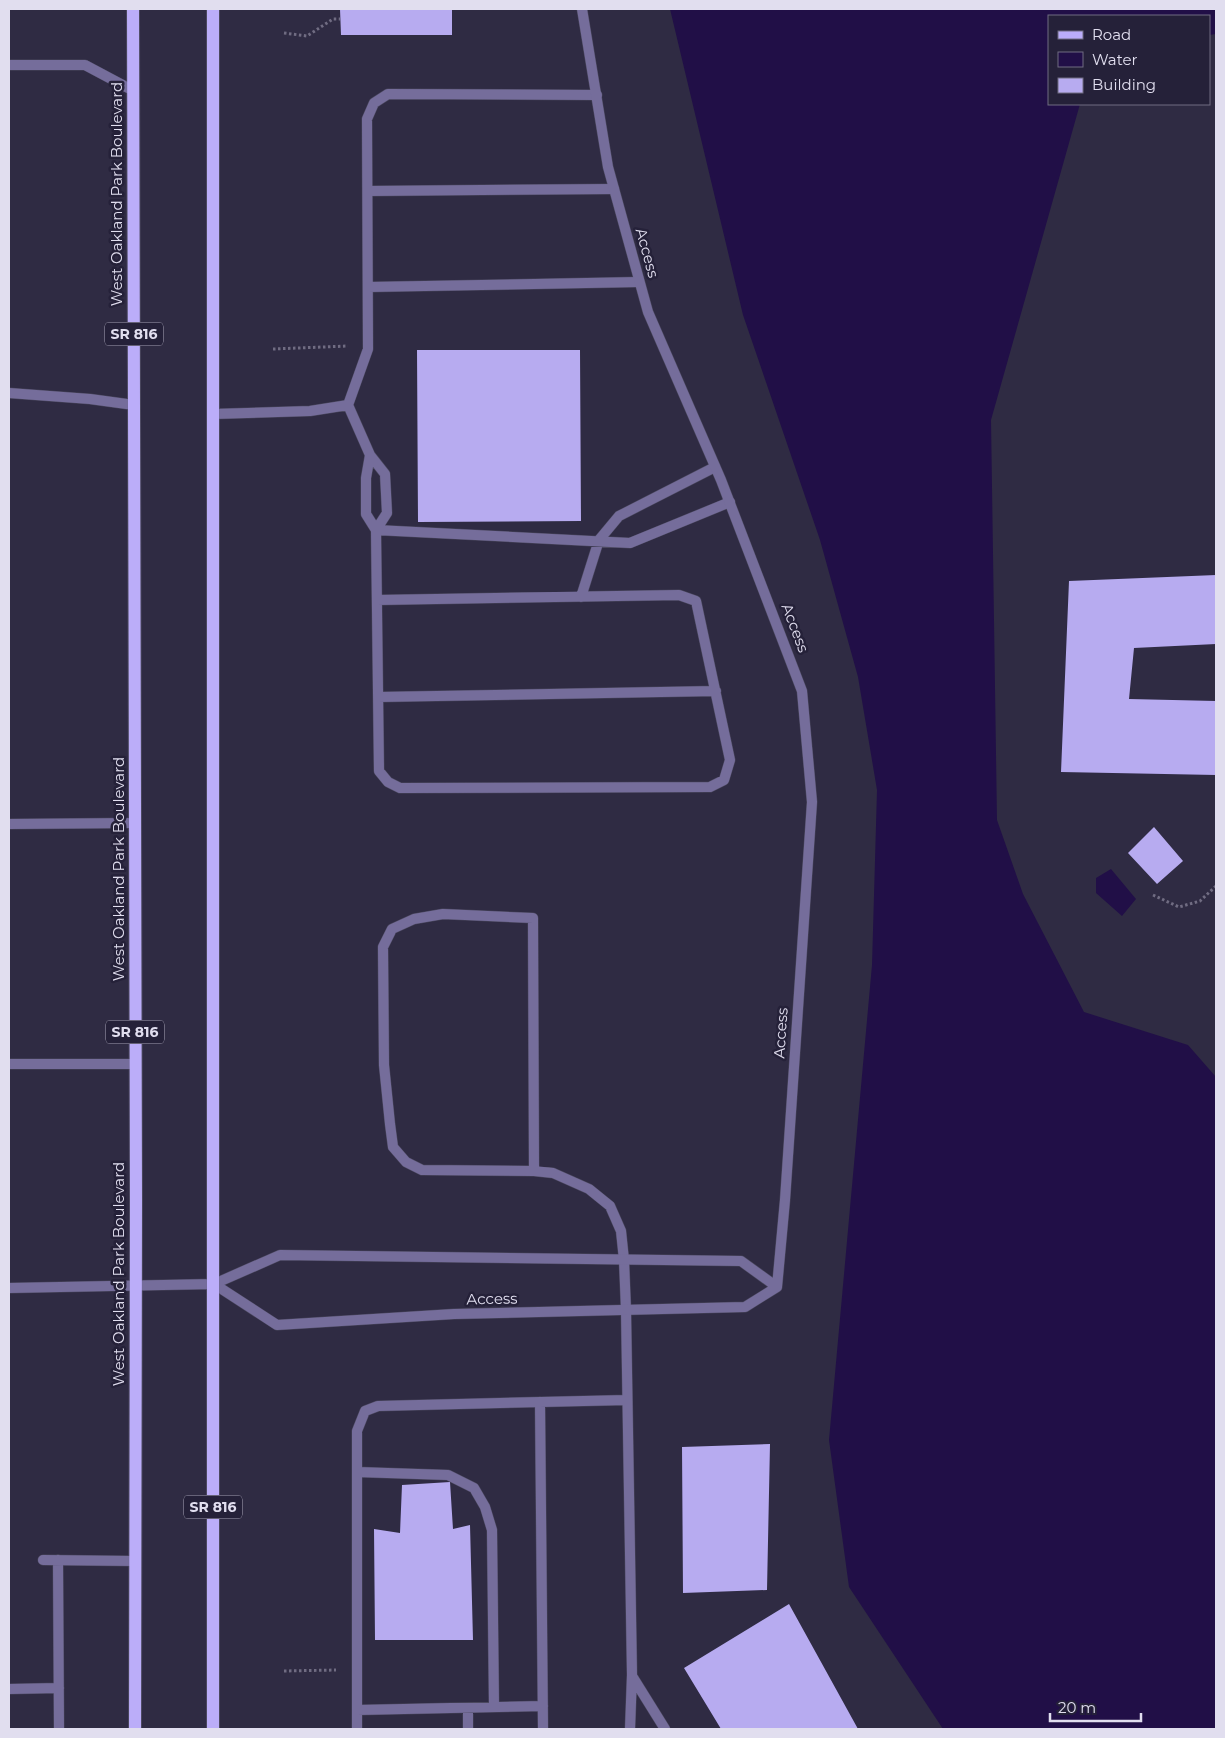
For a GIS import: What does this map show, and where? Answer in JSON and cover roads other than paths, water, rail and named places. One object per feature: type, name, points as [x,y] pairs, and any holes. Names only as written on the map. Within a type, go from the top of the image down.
[{"type":"main road","name":"West Oakland Park Boulevard","points":[[133,9],[135,1729]]},
{"type":"main road","name":"SR 816","points":[[213,9],[213,1729]]},
{"type":"street","name":"Access","points":[[214,1284],[277,1324],[454,1314],[745,1307],[777,1287],[785,1200],[812,802],[802,690],[730,502],[648,312],[608,167],[582,9]]},
{"type":"street","points":[[9,65],[85,65],[132,90]]},
{"type":"street","points":[[376,530],[386,513],[385,474],[370,455],[348,405],[368,349],[367,119],[374,103],[388,94],[596,96]]},
{"type":"street","points":[[368,191],[614,189]]},
{"type":"street","points":[[368,287],[639,282]]},
{"type":"street","points":[[9,394],[90,399],[134,405]]},
{"type":"street","points":[[213,414],[310,411],[348,405]]},
{"type":"street","points":[[370,455],[366,478],[366,514],[376,530],[379,771],[388,782],[400,788],[710,787],[724,780],[730,760],[696,601],[679,595],[377,600]]},
{"type":"street","points":[[581,597],[599,540],[619,516],[715,467]]},
{"type":"street","points":[[376,530],[630,543],[730,502]]},
{"type":"street","points":[[378,697],[716,692]]},
{"type":"street","points":[[9,824],[135,823]]},
{"type":"street","points":[[534,1171],[533,918],[443,914],[414,919],[392,929],[383,947],[383,956],[384,1064],[393,1147],[406,1162],[422,1170],[534,1171],[553,1174],[589,1189],[610,1206],[621,1231],[624,1260],[628,1400],[632,1675],[630,1729]]},
{"type":"street","points":[[9,1064],[135,1064]]},
{"type":"street","points":[[9,1288],[214,1284],[280,1255],[741,1261],[777,1287]]},
{"type":"street","points":[[357,1729],[357,1431],[365,1411],[378,1406],[628,1400]]},
{"type":"street","points":[[540,1402],[543,1729]]},
{"type":"street","points":[[357,1472],[448,1475],[474,1488],[485,1507],[492,1530],[494,1707]]},
{"type":"street","points":[[43,1560],[135,1561]]},
{"type":"street","points":[[58,1560],[59,1729]]},
{"type":"street","points":[[632,1675],[665,1729]]},
{"type":"street","points":[[9,1689],[59,1688]]},
{"type":"street","points":[[357,1710],[543,1706]]},
{"type":"street","points":[[468,1708],[468,1729]]},
{"type":"water","points":[[670,9],[1216,9],[1216,34],[1210,35],[1210,15],[1048,15],[1048,105],[1080,105],[991,420],[997,820],[1023,894],[1084,1012],[1188,1045],[1216,1077],[1216,1729],[943,1729],[849,1587],[829,1440],[872,965],[877,790],[858,677],[820,540],[743,315]]},
{"type":"water","points":[[1111,869],[1136,899],[1122,916],[1096,893],[1096,878]]}]
